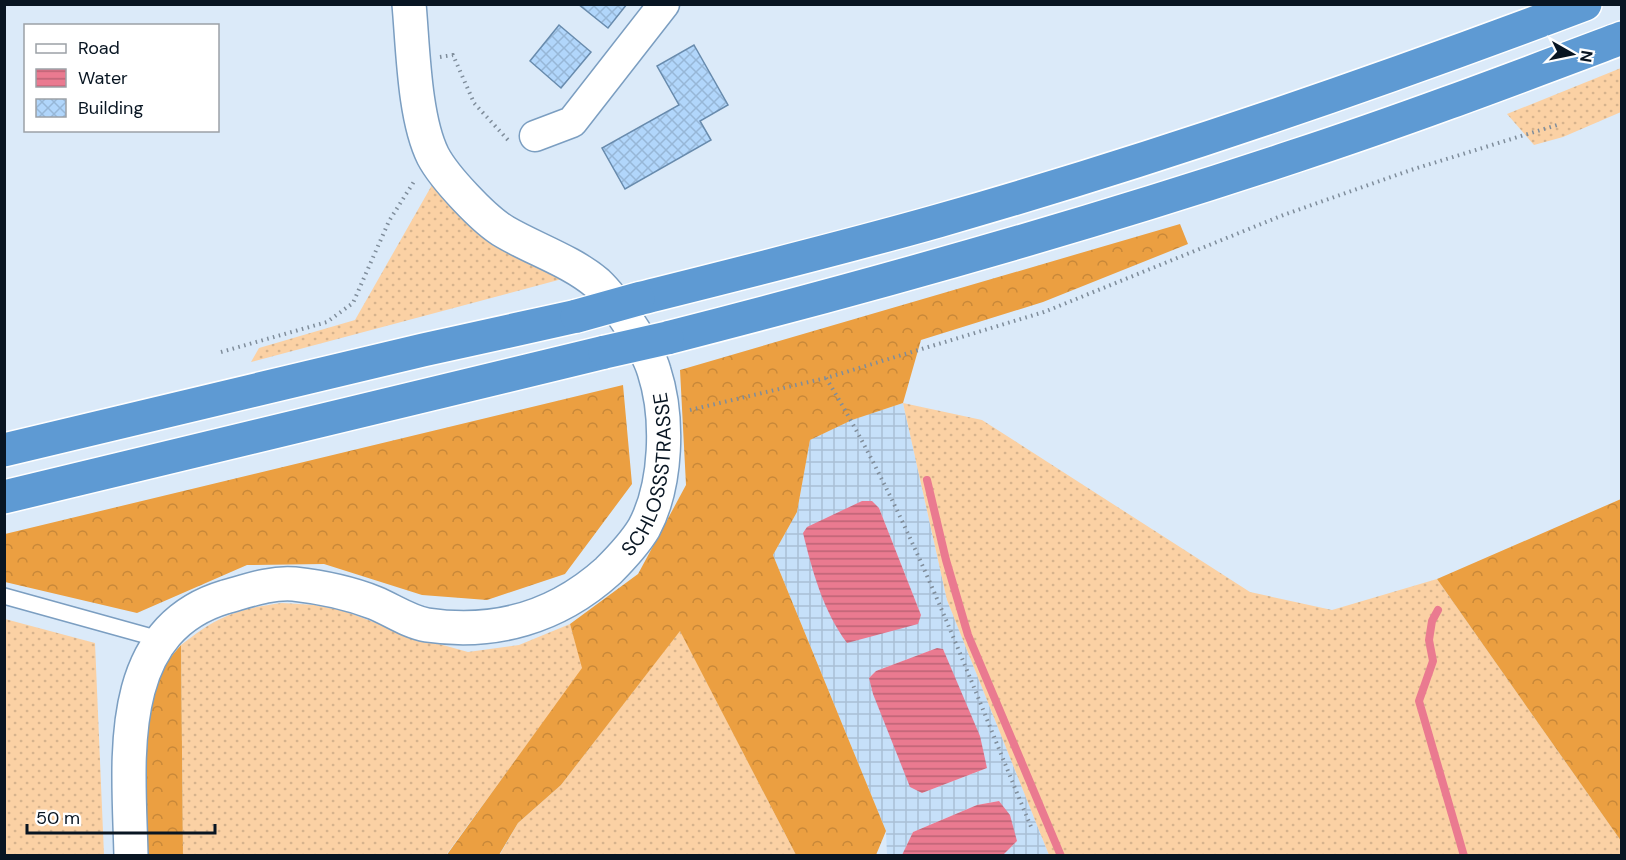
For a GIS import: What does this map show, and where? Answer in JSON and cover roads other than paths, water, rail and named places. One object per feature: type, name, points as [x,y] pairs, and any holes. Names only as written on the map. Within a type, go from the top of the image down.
[{"type":"highway","points":[[4,450],[411,352],[577,316],[938,221],[1272,116],[1585,4]]},
{"type":"highway","points":[[4,496],[667,338],[912,274],[1081,224],[1296,156],[1622,38]]},
{"type":"street","name":"SCHLOSSSTRASSE","points":[[159,639],[177,620],[203,604],[255,588],[289,584],[326,589],[373,602],[422,624],[432,626],[473,629],[516,622],[554,609],[588,589],[618,562],[643,530],[659,490],[663,416],[654,369],[620,310],[596,283],[501,230],[452,183],[434,158],[425,134],[414,60],[409,4]]},
{"type":"street","points":[[535,136],[572,122],[664,4]]},
{"type":"street","points":[[132,855],[129,759],[131,720],[148,661],[159,639]]},
{"type":"lane","points":[[4,596],[159,639]]},
{"type":"water","points":[[862,501],[872,501],[879,508],[921,615],[918,624],[847,643],[825,604],[803,533],[807,527]]},
{"type":"water","points":[[937,648],[943,649],[980,736],[987,768],[922,793],[910,787],[873,694],[869,678],[876,671]]},
{"type":"water","points":[[999,801],[1010,815],[1017,841],[1003,855],[902,855],[913,832],[977,805]]},
{"type":"waterway","points":[[927,480],[946,560],[968,635],[1061,856]]},
{"type":"waterway","points":[[1438,610],[1432,621],[1429,640],[1433,661],[1419,701],[1464,856]]}]
